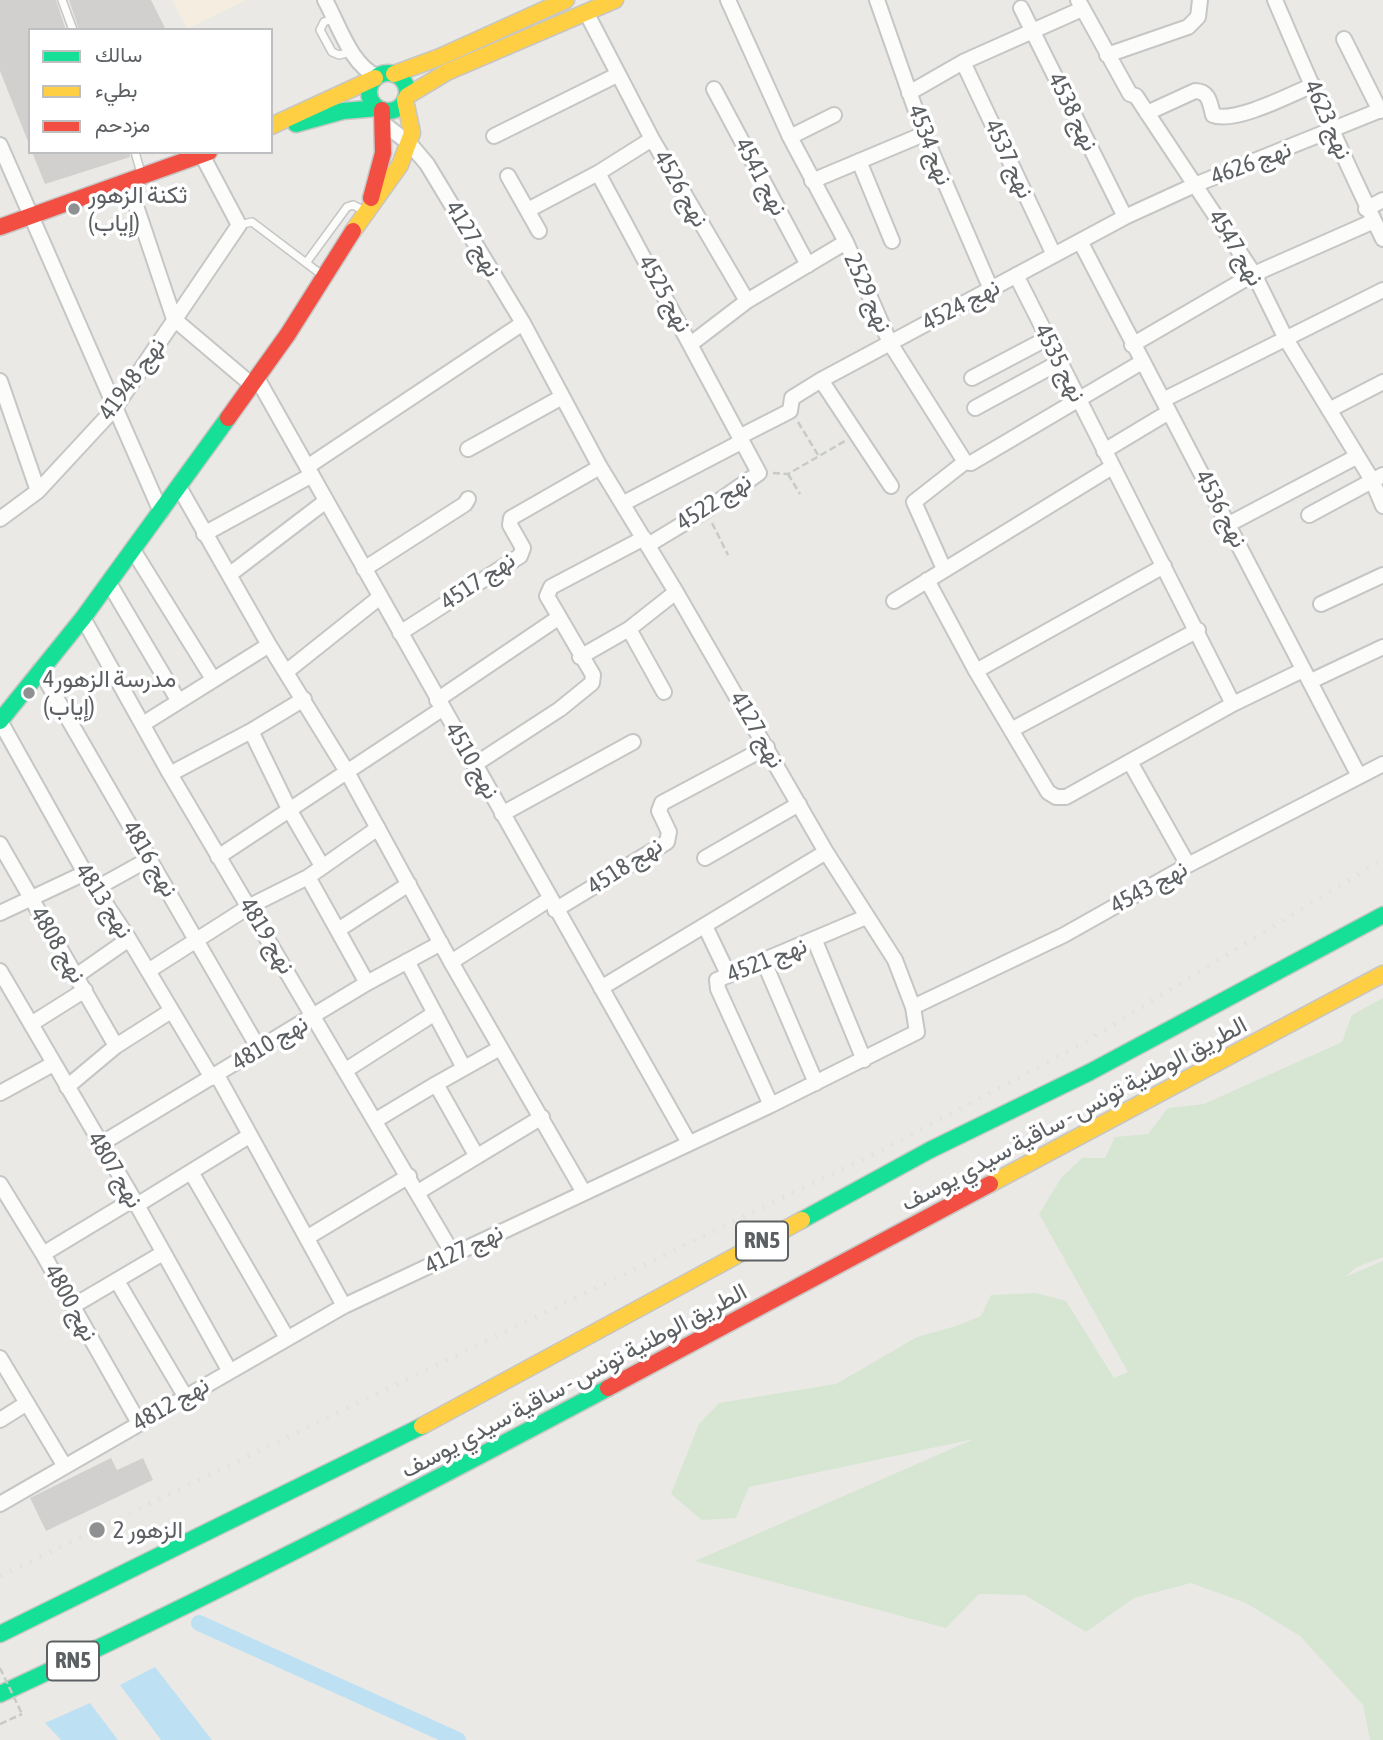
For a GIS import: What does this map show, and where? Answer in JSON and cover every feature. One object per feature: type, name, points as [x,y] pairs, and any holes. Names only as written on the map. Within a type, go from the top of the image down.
[{"type":"main road","points":[[273,128],[376,77],[425,64],[566,0]]},
{"type":"main road","points":[[273,128],[343,111],[382,114],[396,109],[406,98],[447,72],[615,0]]},
{"type":"main road","points":[[0,721],[83,618],[179,487],[254,382],[325,278],[367,209],[400,165],[410,144],[411,121],[405,82],[394,74]]},
{"type":"main road","points":[[367,209],[383,153],[382,114],[369,94],[376,77]]},
{"type":"main road","points":[[0,227],[206,154]]},
{"type":"main road","name":"الطريق الوطنية تونس - ساقية سيدي يوسف","points":[[0,1634],[463,1406],[930,1150],[1090,1072],[1383,915]]},
{"type":"main road","name":"الطريق الوطنية تونس - ساقية سيدي يوسف","points":[[0,1694],[207,1597],[545,1424],[1383,974]]},
{"type":"street","name":"نهج 2529","points":[[728,0],[790,137],[846,242],[890,344],[965,462]]},
{"type":"street","name":"نهج 4534","points":[[877,0],[924,134],[990,288]]},
{"type":"street","points":[[1107,55],[1188,27],[1198,17],[1200,0]]},
{"type":"street","name":"نهج 4623","points":[[1275,0],[1383,239]]},
{"type":"street","points":[[329,1],[352,51],[369,73],[376,77]]},
{"type":"street","points":[[909,93],[963,62],[1034,32],[1080,5]]},
{"type":"street","name":"نهج 4547","points":[[1080,5],[1130,94],[1136,96],[1197,184],[1254,274],[1286,339],[1356,457],[1377,478],[1383,506]]},
{"type":"street","name":"نهج 4538","points":[[1021,8],[1125,217]]},
{"type":"street","name":"نهج 4526","points":[[586,12],[652,139],[747,301]]},
{"type":"street","points":[[1344,39],[1382,110]]},
{"type":"street","name":"نهج 4537","points":[[963,62],[1055,256]]},
{"type":"street","points":[[494,136],[617,75]]},
{"type":"street","points":[[1147,114],[1195,91],[1202,91],[1207,95],[1213,115],[1223,118],[1313,85]]},
{"type":"street","name":"نهج 4541","points":[[714,89],[807,265]]},
{"type":"street","name":"نهج 4626","points":[[1197,184],[1382,110]]},
{"type":"street","name":"نهج 4127","points":[[344,1306],[583,1191],[771,1105],[917,1032],[913,1007],[895,960],[826,852],[624,503],[600,467],[523,323],[436,178],[382,114]]},
{"type":"street","points":[[790,137],[834,115]]},
{"type":"street","points":[[812,181],[924,134]]},
{"type":"street","points":[[528,210],[598,173],[652,139]]},
{"type":"street","points":[[0,145],[161,512]]},
{"type":"street","points":[[206,154],[239,225]]},
{"type":"street","points":[[859,161],[892,241]]},
{"type":"street","name":"نهج 4525","points":[[598,173],[692,343],[759,473]]},
{"type":"street","points":[[508,176],[540,231]]},
{"type":"street","points":[[135,180],[174,319],[254,382]]},
{"type":"street","name":"نهج 4524","points":[[624,503],[792,410],[792,398],[821,380],[990,288],[1081,243],[1125,217],[1197,184]]},
{"type":"street","points":[[1132,345],[1254,274],[1370,215],[1383,200]]},
{"type":"street","name":"نهج 41948","points":[[3,518],[38,491],[114,409],[239,225]]},
{"type":"street","points":[[692,343],[747,301],[846,242]]},
{"type":"street","name":"نهج 4536","points":[[1081,243],[1359,776]]},
{"type":"street","name":"نهج 4535","points":[[1016,275],[1058,363],[1234,704]]},
{"type":"street","points":[[1104,451],[1166,406],[1286,339],[1383,290]]},
{"type":"street","points":[[204,534],[309,471],[523,323]]},
{"type":"street","points":[[972,378],[1046,339]]},
{"type":"street","points":[[944,569],[914,502],[965,462],[971,463],[1142,362]]},
{"type":"street","points":[[975,408],[1058,363]]},
{"type":"street","points":[[821,380],[891,486]]},
{"type":"street","points":[[0,381],[4,403],[38,491]]},
{"type":"street","name":"نهج 4510","points":[[254,382],[309,471],[552,905],[689,1143]]},
{"type":"street","points":[[1329,410],[1383,382]]},
{"type":"street","points":[[468,449],[562,397]]},
{"type":"street","points":[[1229,524],[1356,457]]},
{"type":"street","name":"نهج 4517","points":[[400,633],[520,556],[523,548],[510,525],[513,516],[600,467]]},
{"type":"street","points":[[894,601],[1112,467]]},
{"type":"street","name":"نهج 4522","points":[[558,618],[547,596],[551,587],[706,510],[759,473]]},
{"type":"street","points":[[1309,515],[1377,478]]},
{"type":"street","points":[[179,487],[269,645],[346,770],[451,962],[583,1191]]},
{"type":"street","points":[[364,569],[465,505],[468,499]]},
{"type":"street","points":[[229,575],[326,501]]},
{"type":"street","points":[[133,550],[213,679]]},
{"type":"street","points":[[976,671],[1164,566]]},
{"type":"street","points":[[1321,604],[1383,575]]},
{"type":"street","points":[[927,580],[1011,730],[1048,792],[1056,797],[1066,797],[1234,704],[1383,646]]},
{"type":"street","points":[[109,583],[178,700]]},
{"type":"street","points":[[580,657],[629,629],[676,592]]},
{"type":"street","points":[[286,672],[380,597]]},
{"type":"street","name":"نهج 4819","points":[[83,618],[218,857],[250,906],[453,1254]]},
{"type":"street","points":[[218,857],[290,811],[558,618],[593,675],[592,683],[560,709],[474,765]]},
{"type":"street","points":[[629,629],[664,692]]},
{"type":"street","points":[[1011,730],[1198,630]]},
{"type":"street","points":[[143,724],[269,645]]},
{"type":"street","name":"نهج 4816","points":[[40,670],[149,859],[199,939],[259,1049]]},
{"type":"street","points":[[170,774],[304,699]]},
{"type":"street","name":"نهج 4813","points":[[0,721],[85,873],[130,939],[171,1011],[249,1136],[308,1237],[344,1306]]},
{"type":"street","points":[[251,731],[290,811],[322,866]]},
{"type":"street","points":[[502,814],[633,742]]},
{"type":"street","name":"نهج 4518","points":[[451,962],[667,842],[669,832],[659,811],[662,803],[767,747]]},
{"type":"street","points":[[1130,762],[1188,865]]},
{"type":"street","name":"نهج 4543","points":[[913,1007],[1064,935],[1188,865],[1383,764]]},
{"type":"street","points":[[705,858],[799,804]]},
{"type":"street","points":[[148,971],[250,906],[308,877],[378,828]]},
{"type":"street","name":"نهج 4808","points":[[0,844],[116,1046]]},
{"type":"street","points":[[601,988],[826,852]]},
{"type":"street","points":[[95,889],[149,859]]},
{"type":"street","points":[[0,914],[85,873]]},
{"type":"street","points":[[308,877],[367,983]]},
{"type":"street","points":[[338,930],[409,884]]},
{"type":"street","name":"نهج 4521","points":[[771,1105],[718,989],[717,980],[815,941],[866,917]]},
{"type":"street","points":[[705,926],[728,974]]},
{"type":"street","points":[[76,976],[130,939]]},
{"type":"street","points":[[815,941],[864,1060]]},
{"type":"street","name":"نهج 4810","points":[[99,1144],[367,983],[441,943]]},
{"type":"street","points":[[407,961],[464,1069]]},
{"type":"street","points":[[764,962],[816,1083]]},
{"type":"street","name":"نهج 4807","points":[[1,974],[99,1144],[136,1202],[229,1370]]},
{"type":"street","points":[[32,1024],[85,990]]},
{"type":"street","points":[[67,1087],[116,1046],[171,1011]]},
{"type":"street","points":[[346,1070],[435,1013]]},
{"type":"street","points":[[376,1120],[500,1048]]},
{"type":"street","points":[[0,1093],[53,1064]]},
{"type":"street","points":[[436,1084],[476,1156]]},
{"type":"street","points":[[418,1192],[541,1117]]},
{"type":"street","points":[[43,1254],[191,1172],[249,1136]]},
{"type":"street","points":[[191,1172],[287,1338]]},
{"type":"street","points":[[308,1237],[409,1176]]},
{"type":"street","name":"نهج 4800","points":[[0,1184],[139,1423]]},
{"type":"street","points":[[73,1306],[163,1253]]},
{"type":"street","points":[[117,1281],[185,1396]]},
{"type":"street","name":"نهج 4812","points":[[0,1504],[344,1306]]},
{"type":"street","points":[[0,1358],[64,1465]]},
{"type":"street","points":[[0,1420],[27,1403]]},
{"type":"lane","points":[[62,0],[72,28]]},
{"type":"lane","points":[[135,154],[135,180]]},
{"type":"lane","points":[[306,262],[347,207],[367,209]]},
{"type":"lane","points":[[239,225],[252,222],[325,278]]},
{"type":"path","points":[[792,410],[818,456]]},
{"type":"path","name":"نهج 4522","points":[[759,473],[788,474],[858,434]]},
{"type":"path","points":[[788,474],[800,494]]},
{"type":"path","points":[[706,510],[728,555]]},
{"type":"path","points":[[0,1668],[22,1714],[0,1724]]},
{"type":"shaded area","points":[[172,0],[246,0],[189,28],[186,28]]},
{"type":"green space","points":[[1383,998],[1383,1257],[1357,1267],[1345,1277],[1383,1261],[1383,1740],[1370,1740],[1363,1705],[1300,1636],[1246,1603],[1191,1583],[1134,1598],[1086,1632],[1025,1595],[979,1594],[946,1628],[695,1561],[974,1439],[749,1487],[736,1518],[702,1520],[671,1494],[699,1424],[719,1403],[836,1384],[917,1337],[981,1316],[991,1295],[1036,1293],[1066,1301],[1114,1378],[1128,1372],[1039,1214],[1061,1178],[1082,1158],[1105,1158],[1115,1137],[1148,1134],[1168,1108],[1204,1104],[1342,1042],[1352,1015]]},
{"type":"water","points":[[155,1667],[212,1740],[161,1740],[120,1685]]},
{"type":"water","points":[[90,1703],[118,1740],[61,1740],[45,1723]]},
{"type":"building","points":[[0,0],[56,0],[65,28],[28,28],[28,141],[0,71]]},
{"type":"building","points":[[69,0],[151,0],[165,28],[78,28]]},
{"type":"building","points":[[33,154],[129,154],[130,157],[45,184]]},
{"type":"building","name":"الزهور 2","points":[[111,1458],[117,1470],[143,1458],[153,1480],[46,1531],[30,1498]]},
{"type":"waterway","points":[[199,1623],[458,1740]]},
{"type":"railway","points":[[0,1576],[888,1147],[1082,1044],[1383,859]]},
{"type":"traffic: fast","points":[[388,73],[401,79],[407,92],[401,105],[388,111],[375,105],[369,92],[375,79],[388,73]]},
{"type":"traffic: fast","points":[[296,124],[343,111],[378,108]]},
{"type":"traffic: fast","points":[[0,721],[83,618],[228,418]]},
{"type":"traffic: fast","points":[[802,1220],[930,1150],[1090,1072],[1383,915]]},
{"type":"traffic: fast","points":[[0,1694],[306,1546],[608,1388]]},
{"type":"traffic: fast","points":[[0,1634],[422,1426]]},
{"type":"traffic: slow","points":[[394,74],[440,57],[566,0]]},
{"type":"traffic: slow","points":[[407,96],[447,72],[615,0]]},
{"type":"traffic: slow","points":[[273,125],[375,78]]},
{"type":"traffic: slow","points":[[353,231],[400,165],[412,133],[405,100]]},
{"type":"traffic: slow","points":[[990,1184],[1383,974]]},
{"type":"traffic: slow","points":[[422,1426],[802,1220]]},
{"type":"traffic: jam","points":[[371,198],[383,153],[382,110]]},
{"type":"traffic: jam","points":[[0,227],[203,154]]},
{"type":"traffic: jam","points":[[228,418],[288,334],[353,231]]},
{"type":"traffic: jam","points":[[608,1388],[990,1184]]},
{"type":"place","name":"ثكنة الزهور (إياب)","points":[[74,209]]},
{"type":"place","name":"مدرسة الزهور4 (إياب)","points":[[29,693]]},
{"type":"place","name":"الزهور 2","points":[[97,1530]]}]
